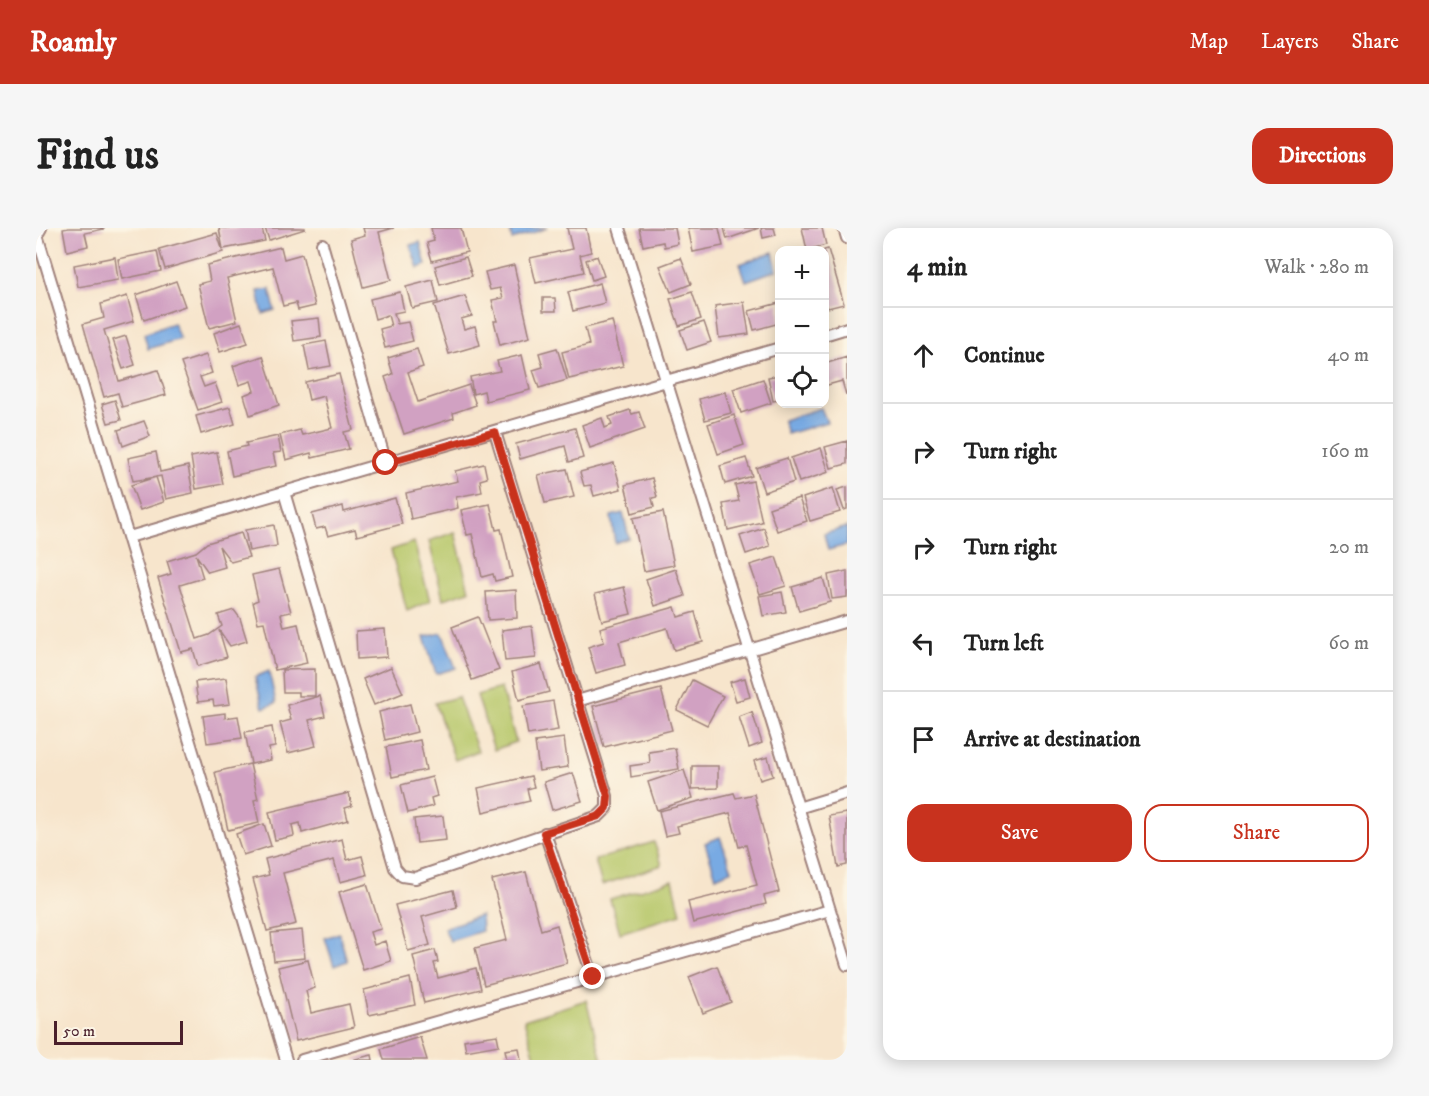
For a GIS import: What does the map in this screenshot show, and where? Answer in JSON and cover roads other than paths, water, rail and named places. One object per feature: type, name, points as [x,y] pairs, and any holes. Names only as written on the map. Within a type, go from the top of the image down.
[{"type":"lane","points":[[40,228],[37,235],[286,1060]]},
{"type":"lane","points":[[619,228],[847,965]]},
{"type":"lane","points":[[844,228],[847,238]]},
{"type":"lane","points":[[322,244],[386,463]]},
{"type":"lane","points":[[829,334],[847,328]]},
{"type":"lane","points":[[129,537],[775,349]]},
{"type":"lane","points":[[284,492],[395,868],[402,876],[415,878],[599,816],[607,808],[608,796],[495,432]]},
{"type":"lane","points":[[577,701],[847,621]]},
{"type":"lane","points":[[798,808],[847,793]]},
{"type":"lane","points":[[544,833],[593,977]]},
{"type":"lane","points":[[302,1060],[830,910]]},
{"type":"water","points":[[510,228],[547,228],[512,240]]},
{"type":"water","points":[[420,242],[426,265],[418,268],[410,245]]},
{"type":"water","points":[[773,252],[775,271],[746,281],[740,264]]},
{"type":"water","points":[[270,289],[275,310],[263,314],[258,291]]},
{"type":"water","points":[[173,323],[180,339],[148,349],[144,334]]},
{"type":"water","points":[[821,408],[827,422],[787,434],[783,420]]},
{"type":"water","points":[[623,513],[629,538],[615,543],[611,516]]},
{"type":"water","points":[[847,527],[847,545],[828,550],[824,534]]},
{"type":"water","points":[[442,633],[456,668],[436,674],[424,637]]},
{"type":"water","points":[[269,671],[276,703],[263,708],[255,677]]},
{"type":"water","points":[[720,837],[732,870],[716,877],[705,843]]},
{"type":"water","points":[[481,915],[482,931],[450,941],[444,928]]},
{"type":"water","points":[[339,933],[347,961],[334,966],[325,938]]}]
